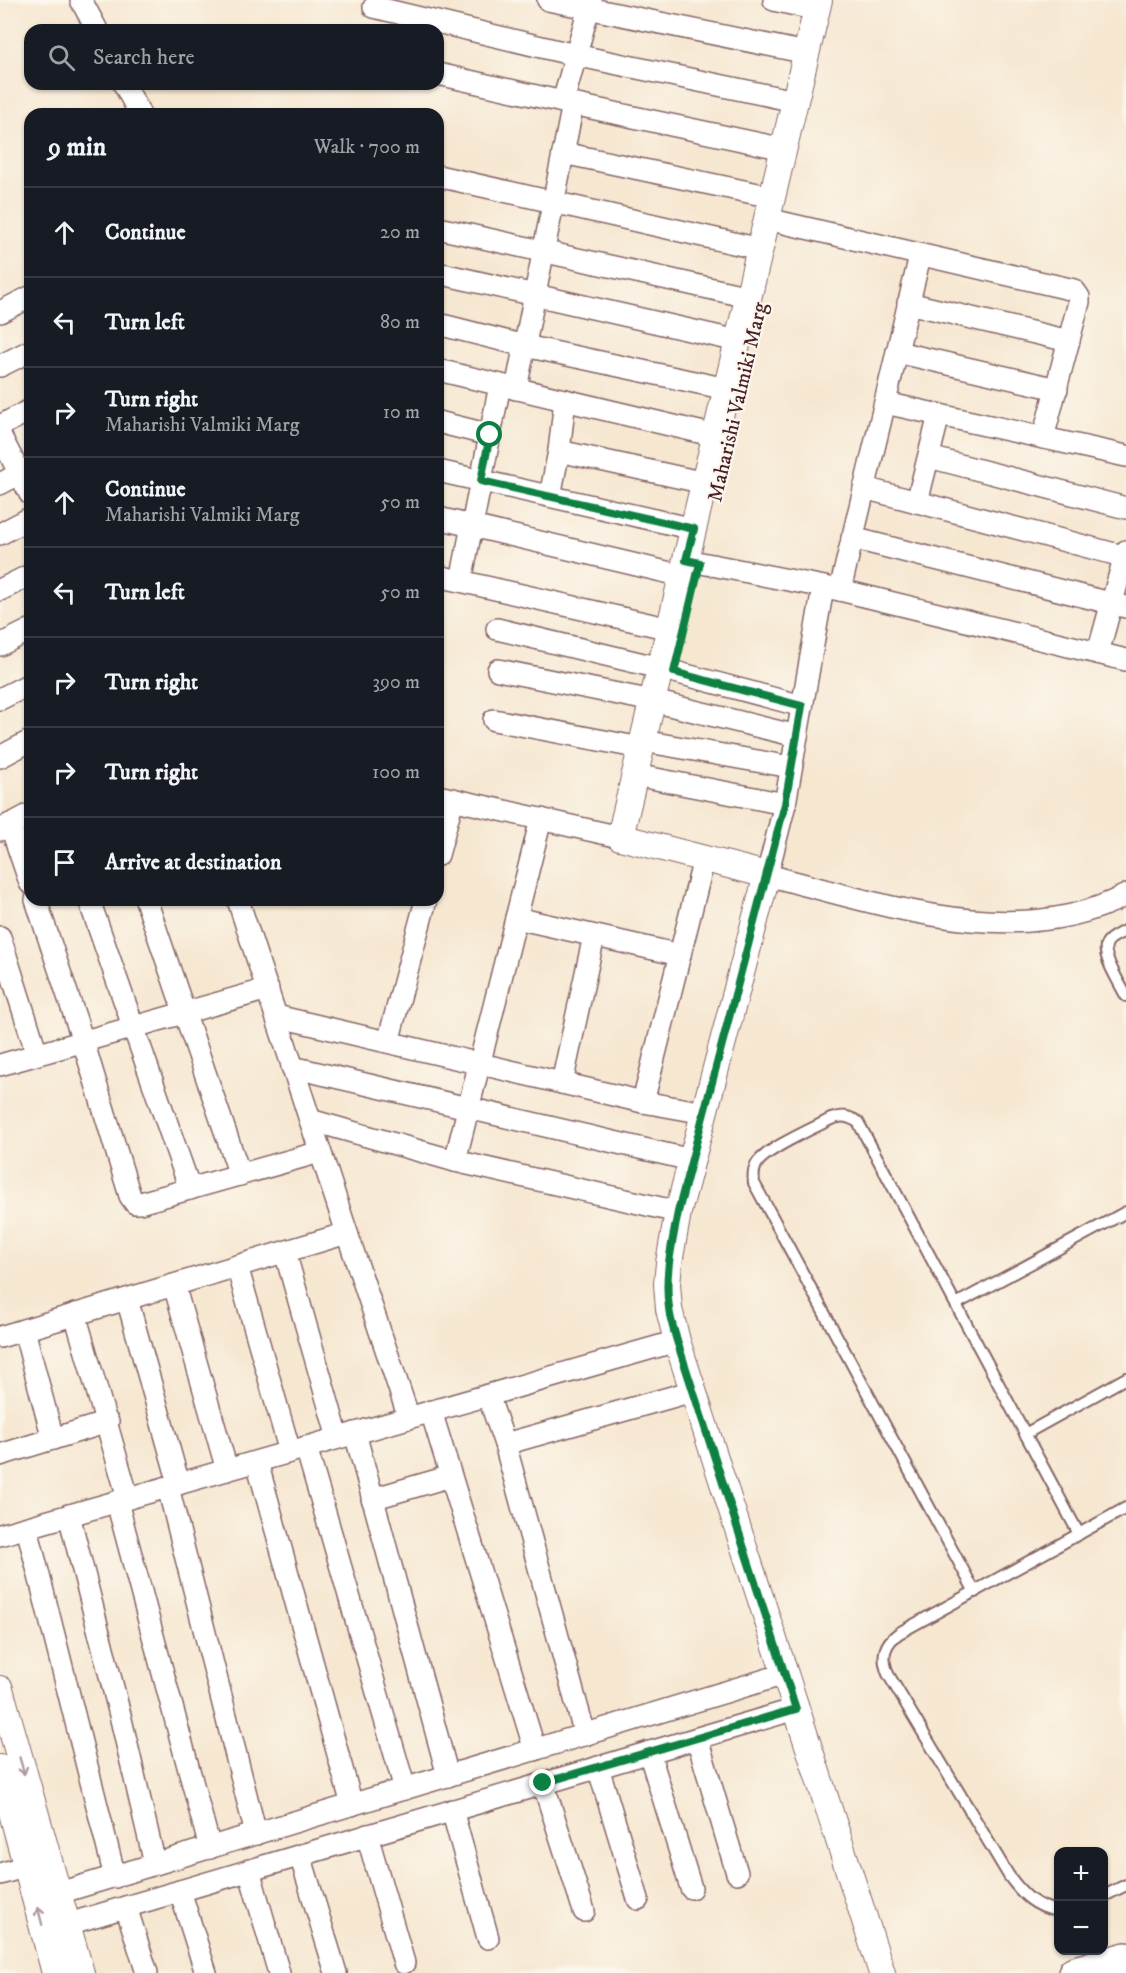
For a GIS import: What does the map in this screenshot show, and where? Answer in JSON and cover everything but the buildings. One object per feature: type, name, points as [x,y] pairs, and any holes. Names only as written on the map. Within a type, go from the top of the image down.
[{"type":"main road","points":[[1075,1973],[1126,1959]]},
{"type":"street","points":[[81,0],[94,24]]},
{"type":"street","points":[[548,0],[589,4],[807,52]]},
{"type":"street","points":[[774,0],[825,3]]},
{"type":"street","name":"Maharishi Valmiki Marg","points":[[667,670],[670,629],[748,352],[784,148],[795,101],[807,52],[825,3]]},
{"type":"street","name":"Maharishi Valmiki Marg","points":[[628,839],[647,744],[660,703],[689,566],[694,529],[738,341],[760,249],[774,213],[825,3]]},
{"type":"street","points":[[461,581],[490,435],[525,346],[563,153],[575,56],[589,4]]},
{"type":"street","points":[[374,7],[444,24]]},
{"type":"street","points":[[444,24],[575,56],[795,101]]},
{"type":"street","points":[[444,75],[784,148]]},
{"type":"street","points":[[127,90],[137,108]]},
{"type":"street","points":[[563,153],[920,256],[1074,290],[1079,297],[1079,302],[1043,438]]},
{"type":"street","points":[[444,177],[760,249]]},
{"type":"street","points":[[444,229],[749,297]]},
{"type":"street","points":[[882,1973],[677,1341],[669,1309],[667,1284],[678,1212],[785,804],[802,706],[832,589],[852,538],[920,256]]},
{"type":"street","points":[[444,274],[738,341]]},
{"type":"street","points":[[0,312],[24,300]]},
{"type":"street","points":[[909,303],[1069,341]]},
{"type":"street","points":[[444,326],[525,346],[727,389]]},
{"type":"street","points":[[897,352],[1057,389]]},
{"type":"street","points":[[0,366],[24,354]]},
{"type":"street","points":[[444,371],[716,436]]},
{"type":"street","points":[[550,496],[559,451],[565,400]]},
{"type":"street","points":[[885,403],[1126,456]]},
{"type":"street","points":[[0,426],[24,413]]},
{"type":"street","points":[[916,502],[939,415]]},
{"type":"street","points":[[444,424],[490,435]]},
{"type":"street","points":[[0,435],[24,470]]},
{"type":"street","points":[[559,451],[705,483]]},
{"type":"street","points":[[929,457],[1126,508]]},
{"type":"street","points":[[0,484],[24,472]]},
{"type":"street","points":[[444,472],[694,529]]},
{"type":"street","points":[[864,488],[1126,555],[1119,605],[1098,653]]},
{"type":"street","points":[[444,519],[689,566],[832,589],[1126,660]]},
{"type":"street","points":[[0,534],[24,521]]},
{"type":"street","points":[[852,538],[1119,605]]},
{"type":"street","points":[[0,590],[24,577]]},
{"type":"street","points":[[444,577],[670,629]]},
{"type":"street","points":[[496,629],[667,670],[802,706]]},
{"type":"street","points":[[0,645],[24,633]]},
{"type":"street","points":[[498,670],[660,703],[797,736]]},
{"type":"street","points":[[0,699],[24,687]]},
{"type":"street","points":[[494,720],[791,767]]},
{"type":"street","points":[[0,757],[24,744]]},
{"type":"street","points":[[642,776],[785,804]]},
{"type":"street","points":[[445,798],[628,839],[891,907],[957,919],[1024,923],[1064,917],[1107,905],[1126,895]]},
{"type":"street","points":[[24,817],[5,827],[24,870]]},
{"type":"street","points":[[455,1161],[541,819]]},
{"type":"street","points":[[643,1102],[704,859]]},
{"type":"street","points":[[38,906],[132,1200],[140,1203],[320,1152]]},
{"type":"street","points":[[91,906],[190,1189]]},
{"type":"street","points":[[148,906],[240,1175]]},
{"type":"street","points":[[240,906],[409,1418]]},
{"type":"street","points":[[388,1042],[424,906]]},
{"type":"street","points":[[516,918],[680,955]]},
{"type":"street","points":[[562,1083],[594,936]]},
{"type":"street","points":[[0,937],[37,1054]]},
{"type":"street","points":[[0,1065],[268,988]]},
{"type":"street","points":[[276,1016],[643,1102],[705,1113]]},
{"type":"street","points":[[292,1067],[691,1160]]},
{"type":"street","points":[[310,1120],[455,1161],[678,1212]]},
{"type":"street","points":[[0,1337],[347,1233]]},
{"type":"street","points":[[285,1252],[346,1436],[372,1499],[448,1776]]},
{"type":"street","points":[[237,1266],[298,1450],[405,1789]]},
{"type":"street","points":[[174,1285],[227,1470]]},
{"type":"street","points":[[127,1299],[256,1834]]},
{"type":"street","points":[[75,1314],[108,1422],[123,1500],[210,1848]]},
{"type":"street","points":[[24,1330],[53,1439]]},
{"type":"street","points":[[0,1535],[677,1341]]},
{"type":"street","points":[[505,1444],[693,1391]]},
{"type":"street","points":[[488,1395],[505,1444],[585,1735]]},
{"type":"street","points":[[431,1411],[535,1750]]},
{"type":"street","points":[[1,1449],[53,1439],[108,1422]]},
{"type":"street","points":[[257,1462],[352,1805]]},
{"type":"street","points":[[372,1499],[451,1476]]},
{"type":"street","points":[[69,1515],[155,1864]]},
{"type":"street","points":[[27,1528],[115,1876]]},
{"type":"street","points":[[59,1893],[785,1674]]},
{"type":"street","points":[[0,1689],[38,1863],[55,1973]]},
{"type":"street","points":[[68,1924],[796,1709]]},
{"type":"street","points":[[697,1738],[737,1873]]},
{"type":"street","points":[[649,1752],[691,1888]]},
{"type":"street","points":[[598,1767],[638,1899]]},
{"type":"street","points":[[0,1768],[38,1863],[59,1893],[81,1973]]},
{"type":"street","points":[[543,1783],[584,1911]]},
{"type":"street","points":[[452,1810],[489,1938]]},
{"type":"street","points":[[367,1835],[404,1963]]},
{"type":"street","points":[[300,1855],[336,1973]]},
{"type":"street","points":[[0,1874],[38,1863]]},
{"type":"street","points":[[249,1870],[279,1973]]},
{"type":"street","points":[[180,1890],[206,1973]]},
{"type":"street","points":[[126,1907],[147,1973]]},
{"type":"lane","points":[[1126,930],[1108,941],[1105,947],[1107,959],[1126,996]]},
{"type":"lane","points":[[975,1592],[754,1183],[753,1173],[756,1163],[765,1154],[842,1115],[858,1122],[1079,1534]]},
{"type":"lane","points":[[956,1304],[1126,1212]]},
{"type":"lane","points":[[1025,1434],[1126,1378]]},
{"type":"lane","points":[[1054,1910],[1032,1903],[1009,1876],[888,1674],[884,1663],[884,1651],[890,1640],[899,1633],[1126,1508]]},
{"type":"lane","points":[[1108,1894],[1126,1885]]},
{"type":"route","points":[[490,435],[481,481],[694,529],[686,560],[700,563],[674,672],[802,706],[785,804],[678,1212],[667,1284],[669,1309],[677,1341],[796,1709],[543,1783]]}]
